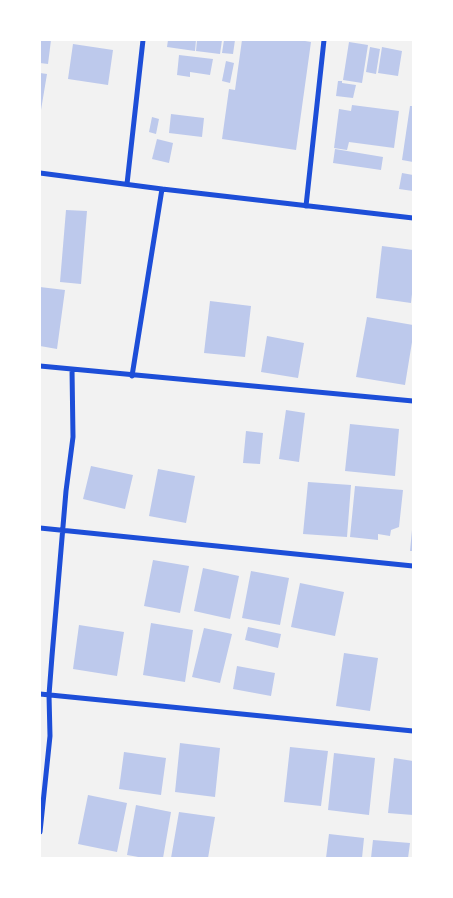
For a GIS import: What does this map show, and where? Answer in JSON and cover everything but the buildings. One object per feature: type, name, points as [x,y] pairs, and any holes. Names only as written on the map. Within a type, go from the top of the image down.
[{"type":"street","points":[[127,184],[143,40]]},
{"type":"street","points":[[306,206],[324,40]]},
{"type":"street","points":[[40,173],[413,218]]},
{"type":"street","points":[[132,376],[162,189]]},
{"type":"street","points":[[40,366],[413,401]]},
{"type":"street","points":[[40,832],[50,736],[49,695],[62,530],[73,437],[72,369]]},
{"type":"street","points":[[40,528],[413,566]]},
{"type":"street","points":[[40,694],[413,731]]}]
